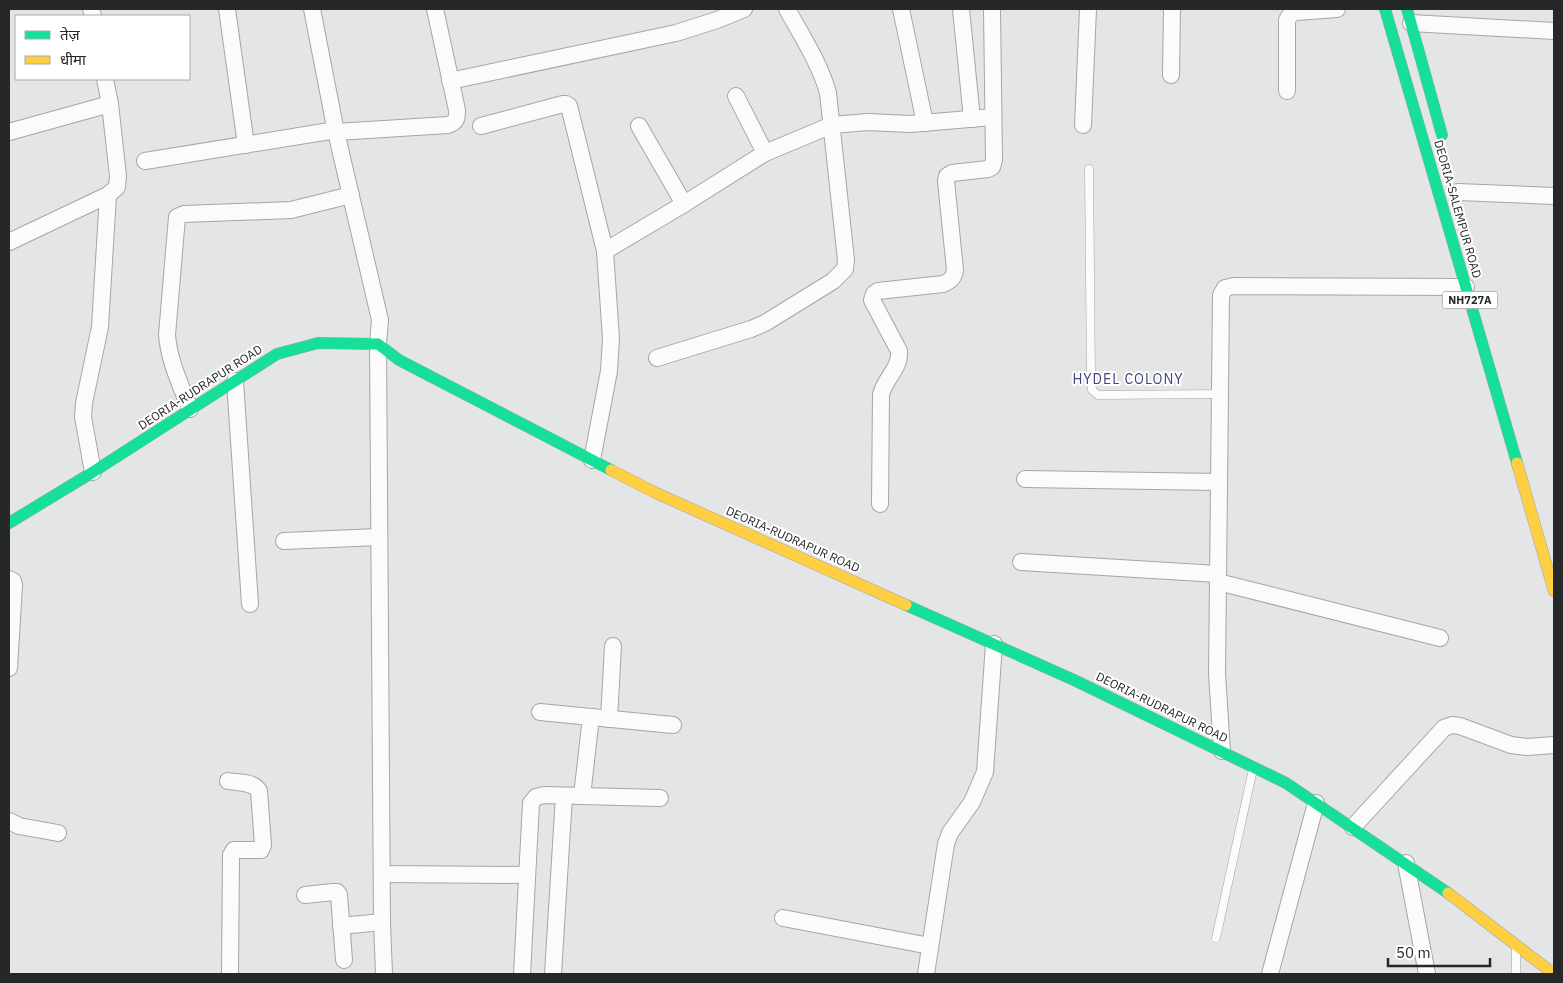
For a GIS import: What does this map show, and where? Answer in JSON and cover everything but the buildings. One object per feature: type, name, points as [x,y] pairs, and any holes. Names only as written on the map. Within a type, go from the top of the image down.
[{"type":"main road","name":"DEORIA-SALEMPUR ROAD","points":[[1385,9],[1554,591]]},
{"type":"main road","name":"DEORIA-SALEMPUR ROAD","points":[[1409,16],[1445,147]]},
{"type":"main road","name":"DEORIA-RUDRAPUR ROAD","points":[[9,523],[93,472],[278,354],[318,344],[378,344],[398,360],[656,493],[1074,680],[1286,783],[1438,884],[1554,974]]},
{"type":"street","points":[[227,9],[246,144]]},
{"type":"street","points":[[312,9],[336,131],[380,320],[378,344],[379,537],[384,974]]},
{"type":"street","points":[[146,161],[336,131],[448,125],[454,123],[457,119],[457,110],[435,9]]},
{"type":"street","points":[[450,81],[676,33],[744,9]]},
{"type":"street","points":[[657,358],[765,323],[833,281],[845,269],[846,260],[828,94],[825,82],[787,9]]},
{"type":"street","points":[[901,9],[925,122]]},
{"type":"street","points":[[961,9],[972,118]]},
{"type":"street","points":[[880,504],[882,388],[900,357],[899,351],[872,300],[874,294],[878,291],[943,284],[950,281],[955,270],[947,176],[952,173],[992,167],[994,160],[992,9]]},
{"type":"street","points":[[1082,124],[1088,9]]},
{"type":"street","points":[[1171,76],[1172,9]]},
{"type":"street","points":[[1287,91],[1287,20],[1291,14],[1296,12],[1337,9]]},
{"type":"street","points":[[1409,16],[1554,31]]},
{"type":"street","points":[[9,242],[108,195],[117,187],[118,176],[106,80]]},
{"type":"street","points":[[736,96],[764,153]]},
{"type":"street","points":[[9,132],[110,104]]},
{"type":"street","points":[[482,126],[563,104],[569,106],[604,251],[611,339],[610,371],[592,460]]},
{"type":"street","points":[[604,251],[684,204],[764,153],[832,125],[868,122],[899,124],[993,117]]},
{"type":"street","points":[[639,126],[684,204]]},
{"type":"street","points":[[1458,193],[1554,196]]},
{"type":"street","points":[[93,472],[83,417],[100,326],[108,195]]},
{"type":"street","points":[[190,409],[178,379],[167,335],[178,217],[184,214],[291,210],[351,195]]},
{"type":"street","points":[[1222,751],[1216,674],[1221,296],[1225,288],[1234,286],[1466,287]]},
{"type":"street","points":[[235,381],[250,604]]},
{"type":"street","points":[[1025,479],[1219,482]]},
{"type":"street","points":[[284,540],[379,537]]},
{"type":"street","points":[[1021,562],[1218,578],[1440,638]]},
{"type":"street","points":[[9,579],[14,586],[9,668]]},
{"type":"street","points":[[926,974],[946,844],[950,833],[972,802],[985,772],[994,644]]},
{"type":"street","points":[[609,719],[613,646]]},
{"type":"street","points":[[540,712],[673,724]]},
{"type":"street","points":[[582,796],[591,717]]},
{"type":"street","points":[[1353,827],[1444,728],[1452,725],[1460,726],[1511,745],[1526,747],[1554,745]]},
{"type":"street","points":[[228,781],[251,784],[256,786],[259,791],[263,845],[261,850],[234,850],[230,855],[230,974]]},
{"type":"street","points":[[522,974],[531,803],[536,797],[544,795],[660,798]]},
{"type":"street","points":[[553,974],[564,796]]},
{"type":"street","points":[[1270,974],[1316,803]]},
{"type":"street","points":[[9,821],[19,826],[58,834]]},
{"type":"street","points":[[1406,863],[1427,974]]},
{"type":"street","points":[[382,874],[527,875]]},
{"type":"street","points":[[305,895],[336,892],[339,895],[344,960]]},
{"type":"street","points":[[783,918],[930,946]]},
{"type":"street","points":[[341,926],[382,922]]},
{"type":"lane","points":[[1089,169],[1092,390],[1098,395],[1220,394]]},
{"type":"lane","points":[[1216,938],[1254,767]]},
{"type":"lane","points":[[1516,945],[1516,974]]},
{"type":"traffic: fast","points":[[1385,9],[1517,463]]},
{"type":"traffic: fast","points":[[1407,9],[1442,135]]},
{"type":"traffic: fast","points":[[9,523],[93,472],[277,354],[318,343],[378,344],[399,360],[611,470]]},
{"type":"traffic: fast","points":[[906,605],[1074,680],[1286,783],[1448,893]]},
{"type":"traffic: slow","points":[[1517,463],[1554,591]]},
{"type":"traffic: slow","points":[[611,470],[656,493],[906,605]]},
{"type":"traffic: slow","points":[[1448,893],[1554,974]]},
{"type":"district","name":"HYDEL COLONY","points":[[1128,379]]}]
